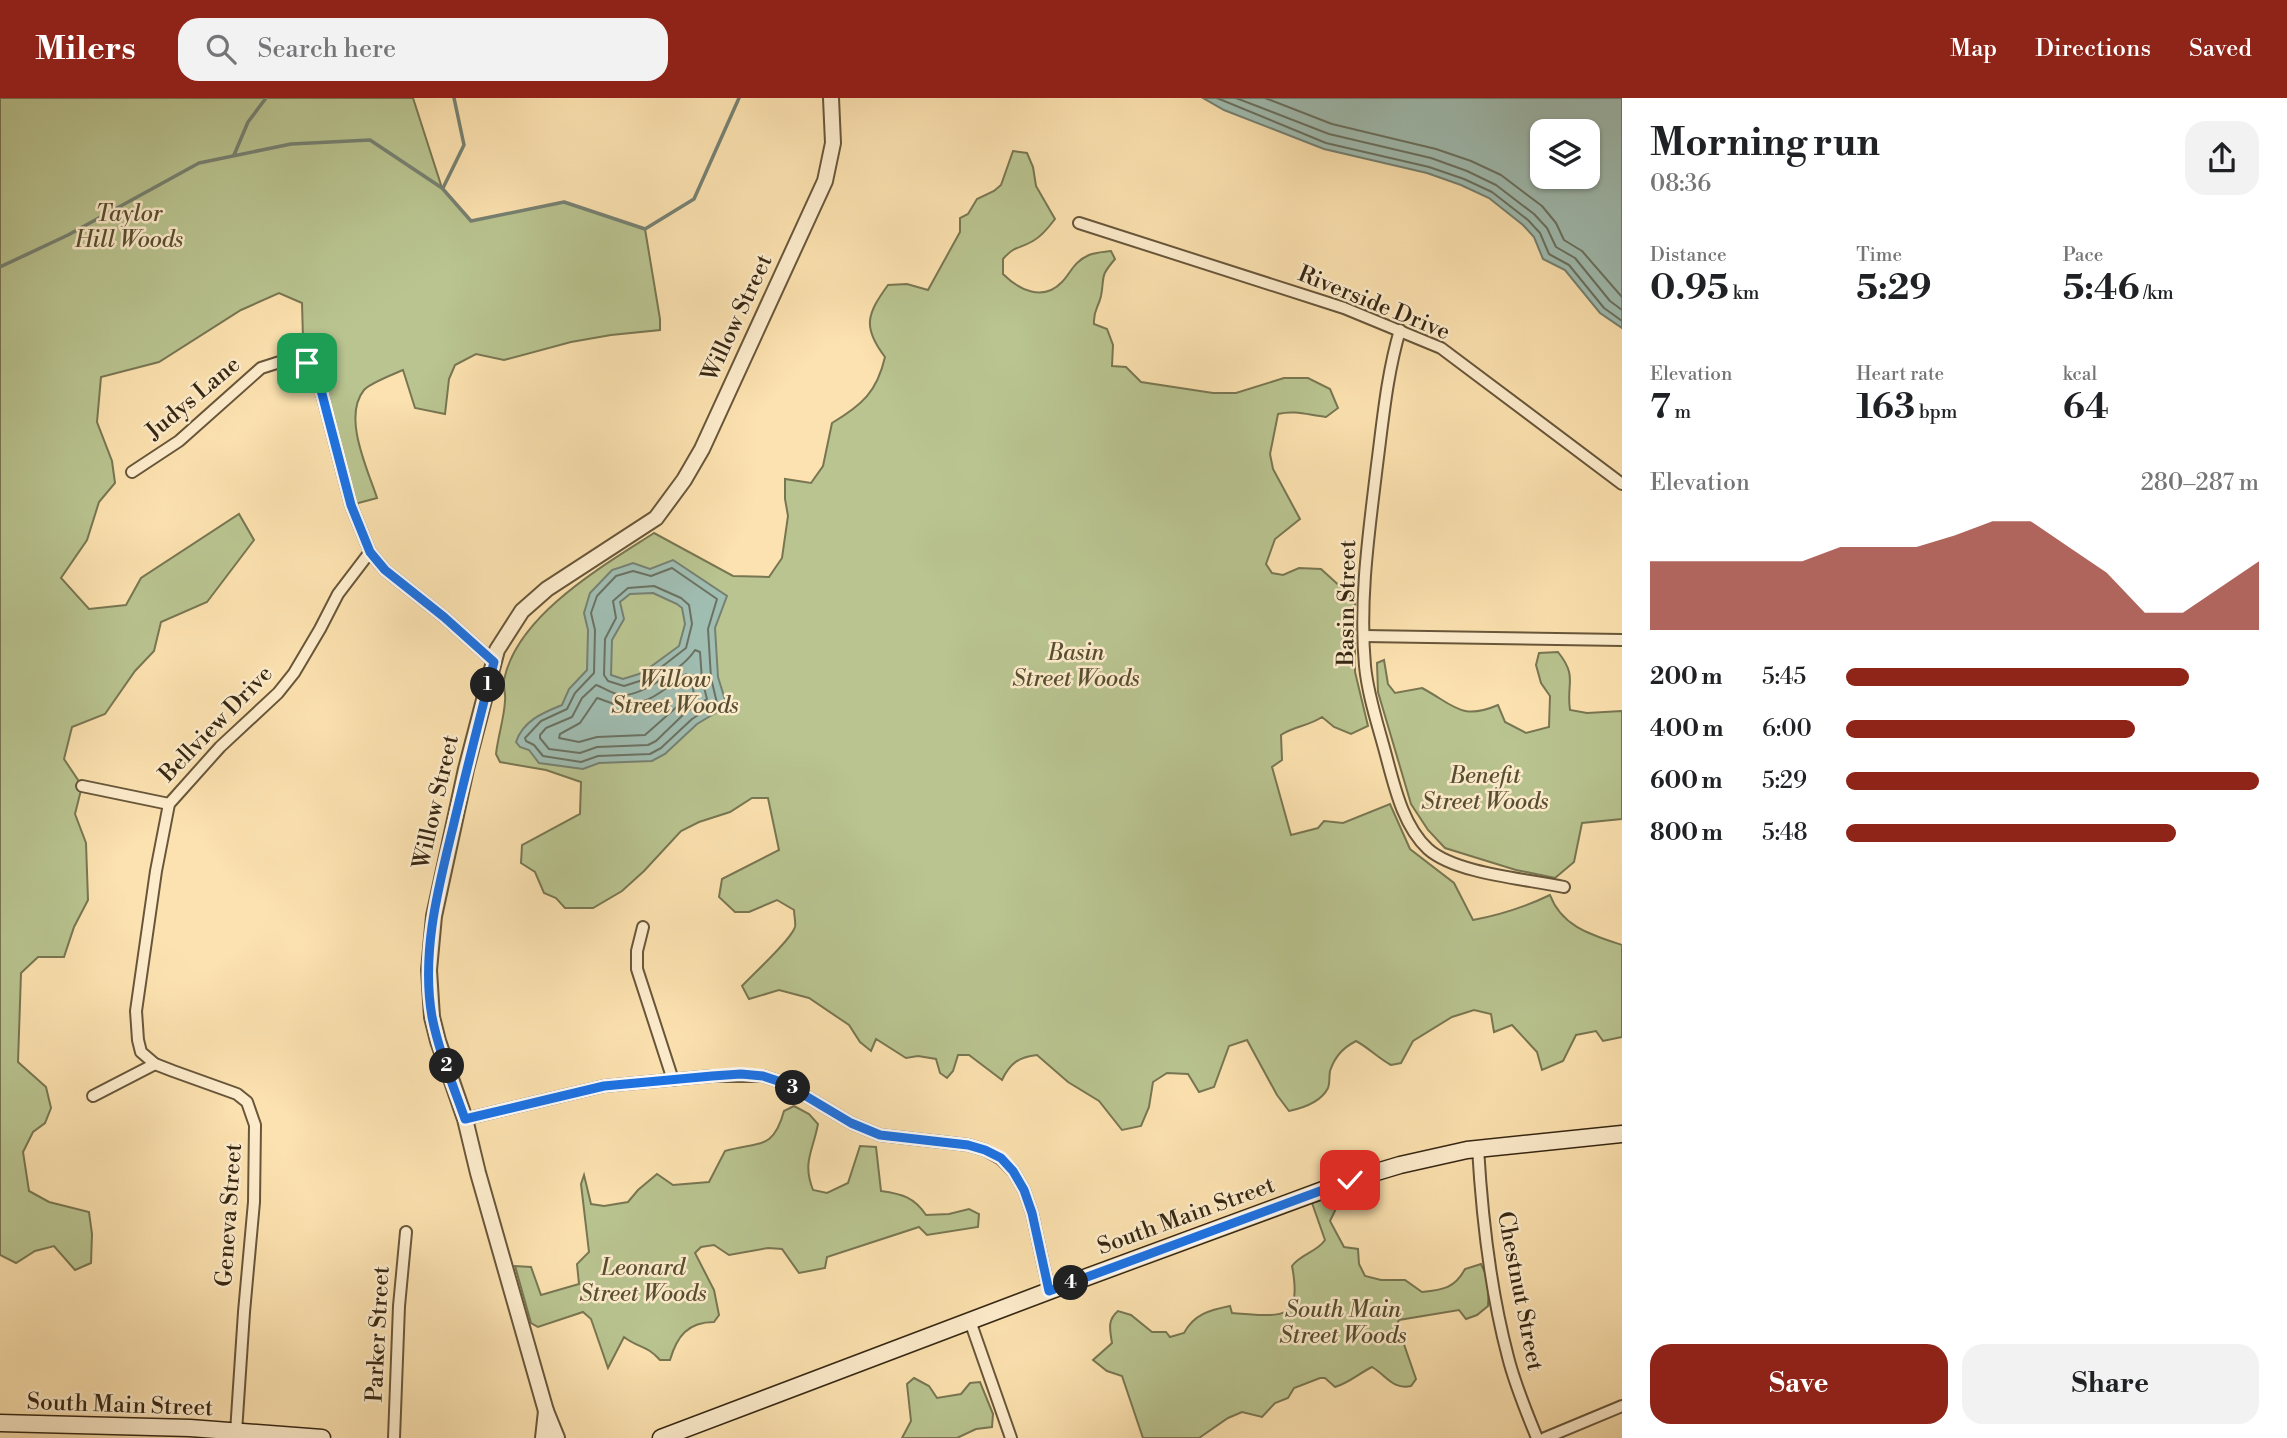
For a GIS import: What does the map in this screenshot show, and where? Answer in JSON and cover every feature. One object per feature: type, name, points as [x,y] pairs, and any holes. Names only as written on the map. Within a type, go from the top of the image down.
[{"type":"main road","name":"South Main Street","points":[[661,1438],[1350,1180],[1400,1165],[1478,1148],[1622,1134]]},
{"type":"main road","name":"South Main Street","points":[[0,1423],[24,1431],[176,1428],[322,1438]]},
{"type":"street","name":"Willow Street","points":[[557,1438],[546,1411],[465,1119],[432,1017],[429,947],[441,878],[497,650],[522,611],[547,589],[656,518],[684,480],[702,449],[825,181],[834,143],[831,98]]},
{"type":"street","name":"Riverside Drive","points":[[1079,223],[1344,308],[1441,348],[1622,484]]},
{"type":"street","name":"Basin Street","points":[[1399,330],[1391,358],[1384,405],[1363,602],[1365,668],[1371,700],[1398,796],[1416,836],[1430,851],[1448,862],[1564,887]]},
{"type":"street","name":"Judys Lane","points":[[132,472],[179,441],[261,368],[275,362],[307,363],[316,378],[351,505],[370,552]]},
{"type":"street","points":[[370,552],[385,570],[444,617],[494,662]]},
{"type":"street","name":"Bellview Drive","points":[[155,1063],[141,1052],[136,1012],[156,871],[169,804],[220,747],[278,693],[294,673],[338,594],[370,552]]},
{"type":"street","points":[[1364,636],[1622,640]]},
{"type":"street","points":[[82,786],[169,804]]},
{"type":"street","points":[[643,927],[636,969],[673,1080]]},
{"type":"street","points":[[93,1096],[155,1063]]},
{"type":"street","name":"Geneva Street","points":[[155,1063],[237,1094],[247,1102],[252,1113],[256,1140],[254,1202],[236,1432]]},
{"type":"street","points":[[465,1119],[604,1086],[741,1074],[763,1076],[784,1083],[839,1117],[880,1135],[968,1145],[1001,1158],[1013,1171],[1024,1190],[1032,1213],[1049,1291]]},
{"type":"street","name":"Chestnut Street","points":[[1478,1148],[1481,1200],[1500,1323],[1520,1396],[1537,1438]]},
{"type":"street","name":"Parker Street","points":[[394,1438],[399,1306],[406,1232]]},
{"type":"street","points":[[970,1321],[1011,1438]]},
{"type":"street","points":[[1545,1438],[1622,1406]]},
{"type":"street","points":[[543,1438],[546,1411]]},
{"type":"green space","name":"Taylor Hill Woods","points":[[0,98],[413,98],[442,188],[471,221],[564,202],[645,229],[660,319],[660,330],[571,342],[504,360],[476,354],[455,365],[449,379],[445,414],[415,408],[403,370],[371,384],[358,401],[355,414],[359,444],[377,498],[351,505],[307,363],[302,303],[279,293],[241,310],[159,362],[101,377],[97,422],[112,461],[115,483],[99,502],[87,540],[61,578],[89,609],[126,605],[141,578],[239,514],[254,540],[207,602],[161,622],[154,651],[135,671],[105,714],[72,727],[64,759],[82,786],[75,814],[86,843],[88,900],[74,927],[64,957],[38,957],[21,973],[18,1062],[46,1087],[51,1108],[45,1123],[33,1132],[23,1152],[29,1191],[49,1202],[89,1212],[92,1234],[91,1263],[75,1270],[54,1246],[35,1251],[16,1263],[0,1255]]},
{"type":"green space","name":"Basin Street Woods","points":[[1013,151],[1027,153],[1033,167],[1036,186],[1055,219],[1036,239],[1003,259],[1003,274],[1024,289],[1047,291],[1062,282],[1084,258],[1094,253],[1111,251],[1115,259],[1103,277],[1094,324],[1107,329],[1113,345],[1112,366],[1126,367],[1141,382],[1213,393],[1236,393],[1284,378],[1308,378],[1330,389],[1338,408],[1326,417],[1296,413],[1278,414],[1270,454],[1273,469],[1300,519],[1275,539],[1266,564],[1272,573],[1283,575],[1299,568],[1321,569],[1355,600],[1355,672],[1368,726],[1351,734],[1334,727],[1322,717],[1281,735],[1282,760],[1272,767],[1291,835],[1318,828],[1324,821],[1343,823],[1390,804],[1410,849],[1454,883],[1473,920],[1512,910],[1550,895],[1555,906],[1570,922],[1589,933],[1622,945],[1622,1037],[1603,1041],[1596,1031],[1576,1035],[1563,1061],[1542,1070],[1537,1052],[1512,1025],[1494,1032],[1491,1014],[1474,1010],[1452,1017],[1413,1041],[1401,1063],[1391,1065],[1356,1041],[1334,1061],[1325,1093],[1306,1106],[1289,1111],[1277,1095],[1247,1040],[1229,1046],[1214,1087],[1199,1092],[1188,1074],[1167,1073],[1153,1082],[1149,1107],[1141,1126],[1122,1130],[1099,1101],[1068,1082],[1037,1055],[1016,1062],[1002,1080],[969,1055],[958,1055],[953,1071],[947,1078],[940,1073],[936,1059],[918,1056],[906,1058],[876,1039],[871,1051],[860,1042],[849,1025],[809,998],[779,990],[749,999],[742,986],[792,933],[795,925],[794,910],[777,900],[749,912],[735,912],[719,897],[722,879],[779,850],[768,798],[752,798],[730,812],[681,831],[622,891],[593,908],[565,908],[556,898],[544,893],[535,872],[521,863],[522,845],[580,814],[581,782],[546,770],[500,762],[496,754],[504,708],[504,680],[512,656],[526,634],[565,594],[654,533],[733,576],[769,577],[782,558],[788,516],[785,479],[811,483],[823,466],[832,423],[860,403],[878,380],[885,357],[870,329],[875,304],[888,285],[907,284],[928,290],[960,232],[960,218],[968,214],[977,199],[1001,185]]},
{"type":"green space","name":"Benefit Street Woods","points":[[1558,652],[1570,674],[1570,710],[1587,713],[1622,711],[1622,819],[1582,823],[1574,862],[1555,878],[1516,870],[1445,848],[1428,830],[1411,804],[1378,692],[1377,663],[1384,660],[1388,684],[1395,693],[1422,688],[1466,711],[1485,710],[1498,705],[1505,722],[1526,733],[1549,727],[1550,696],[1541,683],[1536,665],[1539,653]]},
{"type":"green space","name":"Leonard Street Woods","points":[[794,1106],[809,1114],[818,1124],[808,1164],[813,1190],[827,1193],[848,1183],[860,1146],[876,1147],[881,1191],[907,1197],[926,1215],[949,1214],[969,1209],[979,1214],[978,1227],[927,1235],[919,1227],[827,1257],[825,1268],[799,1273],[782,1249],[768,1248],[729,1255],[714,1245],[701,1247],[695,1253],[714,1290],[719,1315],[714,1322],[697,1325],[685,1332],[676,1344],[670,1360],[660,1360],[624,1337],[608,1368],[591,1319],[583,1312],[538,1327],[531,1323],[515,1266],[531,1267],[541,1295],[579,1284],[577,1264],[589,1252],[581,1184],[584,1175],[591,1204],[604,1206],[628,1202],[657,1174],[673,1185],[709,1182],[725,1151],[769,1139],[780,1124],[784,1111]]},
{"type":"green space","name":"South Main Street Woods","points":[[1343,1194],[1330,1221],[1344,1247],[1358,1249],[1359,1264],[1365,1276],[1381,1280],[1405,1280],[1422,1292],[1448,1287],[1465,1269],[1481,1264],[1489,1281],[1488,1306],[1477,1315],[1466,1319],[1459,1310],[1399,1320],[1397,1324],[1416,1379],[1411,1386],[1399,1386],[1372,1367],[1335,1387],[1325,1378],[1320,1378],[1294,1388],[1288,1398],[1275,1403],[1262,1417],[1242,1412],[1228,1418],[1199,1438],[1143,1438],[1122,1376],[1107,1371],[1093,1360],[1112,1343],[1110,1326],[1115,1314],[1118,1311],[1131,1315],[1152,1332],[1166,1332],[1170,1337],[1184,1333],[1193,1321],[1203,1314],[1230,1306],[1232,1313],[1275,1315],[1284,1312],[1294,1298],[1292,1266],[1325,1240],[1312,1203]]},
{"type":"green space","points":[[914,1378],[929,1386],[937,1398],[961,1394],[970,1383],[980,1382],[993,1414],[992,1427],[976,1429],[957,1438],[902,1438],[911,1421],[907,1384]]},
{"type":"water","points":[[1203,98],[1622,98],[1622,328],[1600,313],[1565,270],[1543,259],[1534,237],[1489,198],[1427,173],[1324,149],[1224,110]]},
{"type":"water","points":[[673,560],[727,596],[715,628],[718,677],[727,706],[697,724],[665,754],[652,761],[599,763],[583,769],[539,763],[529,750],[520,747],[516,742],[528,723],[562,705],[569,689],[587,670],[588,630],[584,613],[590,593],[612,570],[633,563],[650,569]],"holes":[[[653,593],[682,608],[685,624],[679,646],[642,673],[623,679],[611,675],[612,640],[624,619],[620,602],[630,594]]]},
{"type":"waterway","points":[[234,155],[248,122],[266,98]]},
{"type":"waterway","points":[[443,188],[464,145],[454,98]]},
{"type":"waterway","points":[[0,267],[68,235],[199,163],[291,144],[370,140],[442,188],[471,221],[564,202],[645,229],[694,199],[739,98]]},
{"type":"route","points":[[307,363],[314,372],[322,394],[351,505],[370,552],[385,570],[444,617],[494,662],[441,878],[429,947],[432,1017],[465,1119],[604,1086],[741,1074],[763,1076],[784,1083],[827,1110],[880,1135],[968,1145],[1001,1158],[1013,1171],[1024,1190],[1032,1213],[1049,1291],[1350,1180]]},
{"type":"park label","name":"Willow Street Woods","points":[[675,693]]}]
